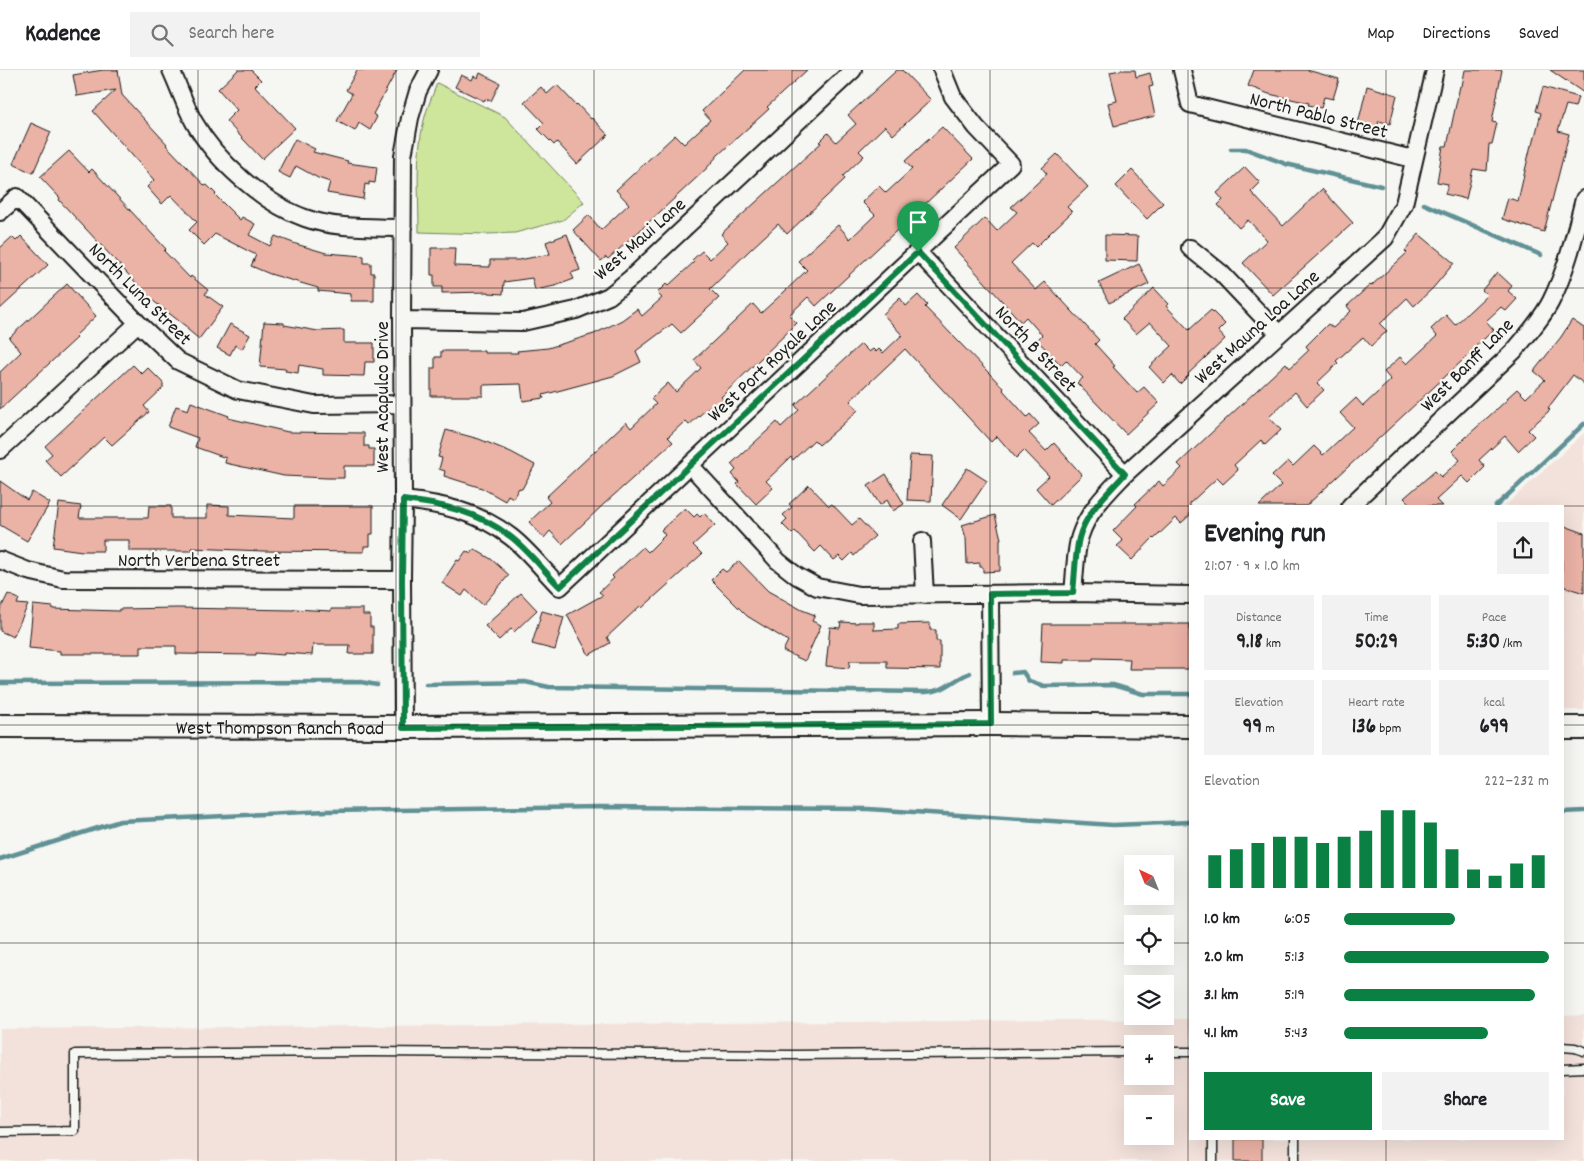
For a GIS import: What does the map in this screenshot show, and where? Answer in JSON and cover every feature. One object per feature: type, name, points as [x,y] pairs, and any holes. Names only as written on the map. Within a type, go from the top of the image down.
[{"type":"main road","name":"West Thompson Ranch Road","points":[[0,726],[403,728],[991,724],[1189,726]]},
{"type":"main road","points":[[1564,728],[1584,728]]},
{"type":"street","points":[[171,70],[194,122],[208,142],[245,181],[269,200],[306,219],[353,227],[403,228]]},
{"type":"street","name":"West Acapulco Drive","points":[[403,728],[403,156],[410,118],[418,91],[429,70]]},
{"type":"street","name":"West Maui Lane","points":[[402,320],[523,322],[576,310],[609,296],[630,279],[853,70]]},
{"type":"street","name":"West Port Royale Lane","points":[[403,500],[450,506],[491,524],[512,537],[560,587],[1011,164],[976,127],[953,97],[942,70]]},
{"type":"street","name":"North Pablo Street","points":[[1182,70],[1190,104],[1414,159]]},
{"type":"street","name":"West Mauna Loa Lane","points":[[1073,593],[1079,538],[1086,521],[1096,505],[1125,474],[1384,238],[1404,204],[1435,70]]},
{"type":"street","name":"North Luna Street","points":[[0,212],[17,197],[138,323],[178,361],[238,390],[314,405],[402,404]]},
{"type":"street","name":"West Banff Lane","points":[[1351,505],[1514,351],[1532,329],[1550,302],[1560,280],[1570,254],[1584,199]]},
{"type":"street","points":[[1190,248],[1221,273],[1279,334]]},
{"type":"street","name":"North B Street","points":[[918,252],[1125,474]]},
{"type":"street","points":[[0,450],[138,323]]},
{"type":"street","points":[[690,465],[778,561],[797,576],[817,587],[859,595],[1189,594]]},
{"type":"street","points":[[922,540],[925,595]]},
{"type":"street","name":"North Verbena Street","points":[[0,560],[28,571],[63,579],[402,580]]},
{"type":"street","points":[[990,594],[991,724]]},
{"type":"lane","points":[[1564,1047],[1584,1051]]},
{"type":"lane","points":[[0,1132],[76,1131],[75,1054],[370,1052],[793,1055],[1124,1052]]},
{"type":"lane","points":[[1174,1052],[1189,1052]]},
{"type":"lane","points":[[1564,1069],[1584,1068]]},
{"type":"lane","points":[[1213,1140],[1213,1161]]},
{"type":"lane","points":[[1295,1140],[1295,1161]]},
{"type":"shaded area","points":[[1584,433],[1584,710],[1564,710],[1564,505],[1506,505]]},
{"type":"shaded area","points":[[1584,1015],[1584,1161],[0,1161],[0,1029],[1124,1020],[1124,1025],[1174,1025],[1174,1019],[1189,1019],[1189,1140],[1564,1140],[1564,1016]]},
{"type":"green space","points":[[437,83],[505,117],[584,202],[563,220],[515,233],[419,232],[419,147],[425,115]]},
{"type":"building","points":[[103,70],[118,70],[122,95],[166,145],[240,220],[242,217],[255,224],[249,235],[270,246],[275,236],[326,253],[364,256],[364,263],[371,263],[371,273],[374,273],[374,301],[351,301],[351,294],[318,291],[318,288],[270,274],[251,266],[256,255],[215,234],[204,245],[189,230],[197,222],[171,195],[162,204],[147,187],[154,180],[93,111],[116,90],[77,96],[73,75]]},
{"type":"building","points":[[238,70],[251,70],[261,80],[255,86],[295,128],[262,159],[226,121],[237,110],[218,89]]},
{"type":"building","points":[[357,70],[397,70],[373,114],[377,117],[370,130],[359,123],[355,131],[337,121],[352,94],[346,90]]},
{"type":"building","points":[[745,70],[807,70],[767,107],[769,109],[634,236],[608,259],[606,257],[601,261],[573,230],[589,215],[601,230],[629,204],[616,190],[675,135],[684,144],[710,120],[702,111]]},
{"type":"building","points":[[897,70],[902,70],[931,100],[893,135],[885,126],[859,151],[864,156],[843,176],[845,179],[787,234],[778,224],[710,289],[719,298],[681,333],[672,324],[636,351],[641,362],[613,376],[543,395],[544,398],[523,401],[521,384],[483,385],[483,396],[431,396],[431,368],[435,368],[435,357],[441,357],[441,351],[518,353],[517,351],[548,348],[594,334],[622,320],[637,309],[642,316],[662,298],[657,293],[666,284],[668,286],[694,262],[692,260],[702,251],[710,259],[728,242],[721,234],[821,143],[819,142],[828,133],[836,142],[856,124],[848,115]]},
{"type":"building","points":[[1135,70],[1136,77],[1150,73],[1153,86],[1149,87],[1155,116],[1114,126],[1108,103],[1117,101],[1110,72]]},
{"type":"building","points":[[1254,70],[1307,70],[1339,79],[1333,99],[1324,97],[1321,108],[1308,105],[1309,103],[1269,94],[1248,86]]},
{"type":"building","points":[[1465,70],[1502,70],[1492,122],[1497,123],[1492,144],[1489,144],[1487,171],[1473,169],[1466,199],[1445,194],[1448,184],[1437,182],[1443,146],[1447,146]]},
{"type":"building","points":[[1550,70],[1584,70],[1584,93]]},
{"type":"building","points":[[480,73],[500,83],[491,101],[485,99],[484,101],[455,87],[461,75],[472,80],[474,76],[478,78]]},
{"type":"building","points":[[557,85],[608,135],[577,164],[557,142],[554,145],[538,129],[544,123],[524,102],[541,87],[547,94]]},
{"type":"building","points":[[1367,86],[1397,95],[1390,124],[1379,121],[1377,128],[1358,124]]},
{"type":"building","points":[[1543,87],[1578,97],[1575,107],[1566,105],[1558,131],[1569,134],[1544,232],[1502,219],[1508,198],[1518,201],[1531,145],[1533,145],[1541,113],[1536,111]]},
{"type":"building","points":[[31,123],[51,132],[33,173],[13,164]]},
{"type":"building","points":[[942,127],[973,159],[816,306],[808,297],[789,315],[797,323],[721,397],[724,400],[714,410],[710,406],[689,425],[685,421],[668,437],[673,442],[562,544],[550,531],[544,538],[529,522],[550,502],[546,497],[626,422],[631,428],[656,404],[651,399],[668,383],[676,392],[701,368],[694,360],[753,304],[761,313],[783,293],[807,270],[798,261],[838,225],[850,239],[875,215],[862,202],[879,186],[886,193],[912,169],[905,161]]},
{"type":"building","points":[[295,139],[315,149],[313,152],[348,161],[347,163],[377,167],[375,183],[369,182],[369,185],[365,184],[363,199],[327,193],[330,182],[296,166],[290,178],[278,172]]},
{"type":"building","points":[[69,151],[89,172],[92,169],[166,249],[164,251],[190,278],[191,276],[208,290],[205,294],[223,307],[199,339],[152,300],[40,177]]},
{"type":"building","points":[[1057,154],[1088,187],[1067,207],[1072,212],[1036,247],[1032,243],[1011,263],[1036,290],[1045,282],[1099,340],[1095,344],[1137,393],[1144,387],[1159,403],[1126,434],[1077,383],[1083,378],[1066,360],[1061,365],[1037,340],[1042,335],[1026,317],[1021,322],[954,248],[985,218],[997,231],[1017,212],[1011,207],[1047,174],[1042,168]]},
{"type":"building","points":[[1245,167],[1260,183],[1251,192],[1283,226],[1322,189],[1353,223],[1273,295],[1243,263],[1267,240],[1248,220],[1239,228],[1218,205],[1223,200],[1217,193]]},
{"type":"building","points":[[1132,170],[1163,203],[1147,219],[1116,186]]},
{"type":"building","points":[[567,234],[580,270],[571,273],[574,279],[555,286],[535,290],[532,278],[504,282],[503,294],[489,292],[442,293],[442,287],[434,287],[434,275],[431,275],[431,248],[455,248],[454,266],[490,267],[490,260],[519,260],[550,254],[546,242]]},
{"type":"building","points":[[1419,234],[1454,263],[1433,288],[1414,306],[1407,298],[1380,324],[1387,331],[1371,346],[1363,337],[1336,361],[1338,363],[1317,383],[1324,390],[1307,406],[1295,392],[1269,417],[1281,430],[1265,445],[1261,440],[1234,465],[1238,470],[1223,484],[1217,478],[1190,503],[1189,516],[1181,523],[1176,518],[1132,560],[1117,546],[1123,541],[1113,531],[1137,506],[1135,504],[1159,481],[1163,486],[1182,468],[1178,464],[1286,363],[1290,368],[1309,350],[1306,346],[1328,324],[1333,328],[1351,311],[1347,306],[1407,253],[1405,251]]},
{"type":"building","points":[[1105,235],[1138,236],[1137,261],[1105,260]]},
{"type":"building","points":[[21,236],[48,265],[0,309],[0,248],[12,237],[16,241]]},
{"type":"building","points":[[1139,264],[1149,284],[1109,303],[1099,283]]},
{"type":"building","points":[[1497,272],[1512,286],[1508,291],[1517,299],[1506,311],[1501,307],[1486,321],[1494,330],[1477,347],[1307,505],[1260,505],[1281,485],[1272,476],[1288,461],[1293,466],[1314,446],[1323,455],[1353,427],[1340,413],[1356,398],[1363,406],[1391,380],[1384,372],[1400,357],[1407,364],[1437,336],[1431,329],[1446,315],[1455,325],[1487,295],[1482,290]]},
{"type":"building","points":[[67,284],[96,316],[75,336],[77,338],[0,409],[0,372],[21,352],[9,338]]},
{"type":"building","points":[[1154,288],[1169,304],[1166,306],[1189,330],[1211,310],[1225,324],[1218,331],[1225,339],[1180,384],[1172,375],[1164,383],[1149,367],[1172,346],[1150,322],[1136,334],[1122,319]]},
{"type":"building","points":[[918,295],[927,305],[925,307],[1004,389],[1027,417],[1030,414],[1039,424],[1029,433],[1046,451],[1054,443],[1082,475],[1051,505],[1036,488],[1049,476],[1024,450],[1016,458],[997,436],[991,442],[905,349],[850,401],[858,410],[819,445],[814,440],[793,460],[791,457],[766,481],[773,488],[756,504],[737,484],[739,482],[732,474],[736,470],[731,464],[777,422],[781,427],[799,410],[795,405],[861,344],[869,352],[873,349],[876,352],[879,349],[883,353],[902,335],[883,314],[900,298],[906,306]]},
{"type":"building","points":[[1572,320],[1584,328],[1584,384],[1573,375],[1548,408],[1550,410],[1528,430],[1534,436],[1518,451],[1505,436],[1479,460],[1485,467],[1469,483],[1462,476],[1436,500],[1441,505],[1411,505],[1404,498],[1435,471],[1441,477],[1460,460],[1452,451],[1507,398],[1517,389],[1526,398],[1545,380],[1534,371]]},
{"type":"building","points":[[264,322],[284,323],[284,325],[318,331],[344,330],[344,343],[374,343],[374,362],[365,362],[364,376],[323,375],[323,369],[299,365],[298,373],[285,371],[286,369],[260,367]]},
{"type":"building","points":[[230,324],[250,335],[242,349],[235,345],[230,355],[217,348]]},
{"type":"building","points":[[133,365],[142,374],[148,368],[163,383],[163,388],[144,406],[149,412],[112,445],[104,437],[61,477],[45,460],[52,454],[45,446]]},
{"type":"building","points":[[191,402],[229,416],[228,418],[288,432],[364,433],[364,446],[374,449],[374,466],[344,466],[344,478],[327,478],[284,476],[225,463],[226,458],[195,447],[198,438],[168,427],[176,406],[188,410]]},
{"type":"building","points":[[446,430],[479,439],[511,452],[535,465],[522,489],[519,488],[513,498],[508,495],[505,501],[482,488],[444,476],[445,471],[439,469],[442,458],[438,457]]},
{"type":"building","points":[[910,455],[933,456],[931,501],[907,500]]},
{"type":"building","points":[[967,468],[987,481],[961,519],[942,505]]},
{"type":"building","points":[[886,474],[904,504],[893,511],[887,500],[880,505],[868,486]]},
{"type":"building","points":[[0,481],[27,500],[32,492],[50,503],[27,541],[0,525]]},
{"type":"building","points":[[809,485],[829,506],[832,504],[852,525],[859,519],[875,536],[854,556],[852,553],[844,561],[839,556],[834,560],[821,546],[815,552],[795,531],[792,534],[782,524],[787,519],[783,515],[792,507],[789,504]]},
{"type":"building","points":[[59,503],[81,506],[79,518],[148,518],[149,506],[171,506],[171,518],[207,518],[207,505],[229,506],[229,515],[294,518],[294,506],[373,506],[373,534],[370,534],[370,546],[364,546],[364,552],[192,548],[192,551],[129,551],[129,540],[103,540],[103,551],[82,551],[53,547]]},
{"type":"building","points":[[685,508],[694,517],[697,514],[700,517],[704,513],[715,525],[693,545],[702,554],[642,608],[640,606],[607,637],[610,643],[589,655],[567,615],[603,595],[599,592],[614,578],[612,576],[643,547],[648,552],[665,535],[661,530]]},
{"type":"building","points":[[995,515],[1001,539],[1000,571],[983,572],[983,567],[980,567],[980,563],[967,564],[966,538],[962,525]]},
{"type":"building","points":[[1564,526],[1584,533],[1584,593],[1564,587]]},
{"type":"building","points":[[474,549],[491,559],[509,575],[483,605],[466,590],[462,596],[442,583],[457,560],[459,561],[466,551],[471,554]]},
{"type":"building","points":[[739,561],[768,591],[815,615],[812,621],[821,625],[805,661],[783,651],[788,641],[747,616],[711,580],[722,569],[726,572]]},
{"type":"building","points":[[521,593],[537,610],[514,632],[511,629],[499,640],[485,626]]},
{"type":"building","points":[[8,594],[19,599],[17,604],[28,605],[13,637],[0,631],[0,610]]},
{"type":"building","points":[[33,605],[53,607],[53,609],[119,611],[119,609],[177,608],[331,611],[331,609],[363,609],[363,615],[370,615],[370,627],[373,627],[373,654],[349,654],[350,645],[313,645],[312,655],[284,653],[284,655],[256,653],[256,655],[176,654],[176,646],[141,646],[141,654],[60,654],[60,651],[29,648]]},
{"type":"building","points":[[542,611],[564,617],[555,650],[532,644]]},
{"type":"building","points":[[841,622],[874,622],[874,630],[898,629],[898,624],[930,623],[930,630],[936,630],[936,641],[940,641],[940,669],[887,668],[887,661],[850,661],[849,668],[826,666],[830,627],[840,628]]},
{"type":"building","points":[[1043,624],[1189,624],[1189,669],[1129,669],[1130,659],[1093,658],[1093,660],[1064,660],[1064,663],[1041,662]]},
{"type":"building","points":[[1235,1140],[1262,1140],[1262,1161],[1235,1161]]},
{"type":"waterway","points":[[1231,149],[1246,149],[1286,164],[1381,186]]},
{"type":"waterway","points":[[1424,204],[1541,255]]},
{"type":"waterway","points":[[1497,505],[1584,424]]},
{"type":"waterway","points":[[1013,673],[1023,672],[1029,681],[1044,686],[1113,685],[1143,694],[1189,694]]},
{"type":"waterway","points":[[426,684],[525,682],[549,687],[926,692],[939,690],[970,673]]},
{"type":"waterway","points":[[0,683],[361,682],[377,685]]},
{"type":"waterway","points":[[0,859],[120,821],[327,811],[599,807],[868,809],[1113,825],[1189,822]]},
{"type":"waterway","points":[[1564,812],[1584,811]]},
{"type":"route","points":[[918,252],[1125,474],[1096,505],[1086,521],[1079,538],[1073,593],[990,594],[991,724],[403,728],[403,500],[450,506],[491,524],[512,537],[560,587],[918,252]]}]
